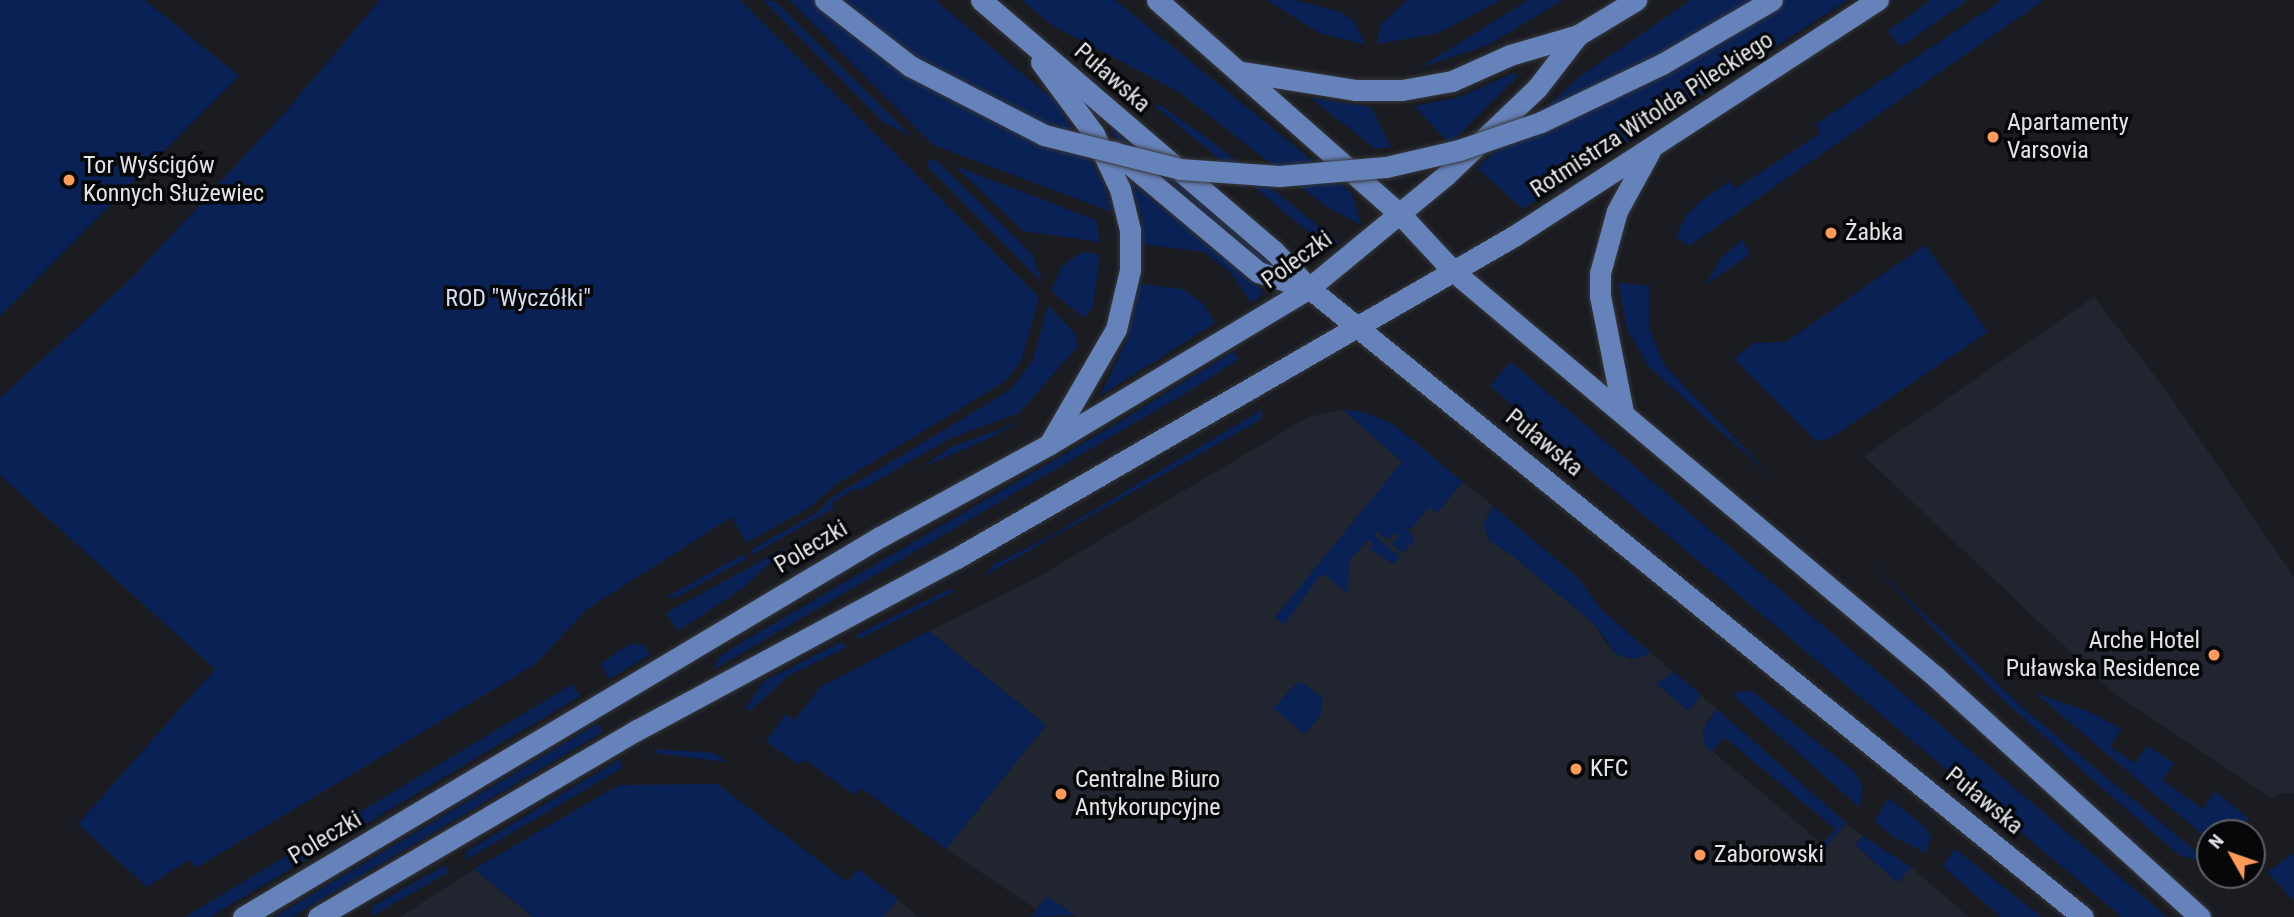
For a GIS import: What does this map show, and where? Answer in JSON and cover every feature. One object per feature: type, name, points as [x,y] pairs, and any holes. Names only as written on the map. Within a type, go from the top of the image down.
[{"type":"main road","points":[[825,0],[910,66],[1044,135],[1180,169],[1279,176],[1386,167],[1459,150],[1541,122],[1662,64],[1772,0]]},
{"type":"main road","name":"Puławska","points":[[981,0],[1275,251],[1309,288],[1647,558],[2083,917]]},
{"type":"main road","points":[[1157,0],[1243,72],[1400,214],[1453,271],[1936,677],[2200,917]]},
{"type":"main road","points":[[1243,72],[1355,90],[1402,90],[1452,81],[1510,55],[1578,35],[1636,0]]},
{"type":"main road","name":"Rotmistrza Witolda Pileckiego","points":[[1453,271],[1878,0]]},
{"type":"main road","points":[[1017,31],[1094,134],[1120,189],[1130,230],[1130,271],[1116,329],[1048,445]]},
{"type":"main road","points":[[1400,214],[1537,88],[1578,35]]},
{"type":"main road","points":[[1094,134],[1258,272],[1309,288]]},
{"type":"main road","points":[[1623,412],[1600,296],[1600,273],[1617,211],[1654,145]]},
{"type":"main road","name":"Poleczki","points":[[243,917],[880,537],[1048,445],[1309,288],[1400,214]]},
{"type":"main road","points":[[318,917],[637,730],[955,559],[1453,271]]},
{"type":"shaded area","points":[[2094,297],[2165,389],[2294,577],[2294,793],[2280,793],[2272,799],[2116,695],[1864,456]]},
{"type":"shaded area","points":[[1343,410],[1356,422],[1417,444],[1493,506],[1483,525],[1490,542],[1509,552],[1594,624],[1608,647],[1630,659],[1651,653],[1674,672],[1657,684],[1688,711],[1701,695],[1717,709],[1706,722],[1704,744],[1825,846],[1846,823],[1863,836],[1855,845],[1898,882],[1911,867],[1969,917],[1077,917],[1047,896],[1036,909],[946,849],[1046,725],[929,631],[1031,581],[1308,417]]},
{"type":"shaded area","points":[[474,869],[533,917],[400,917]]},
{"type":"shaded area","points":[[898,899],[919,917],[883,917]]},
{"type":"green space","name":"Tor Wyścigów Konnych Służewiec","points":[[0,0],[145,0],[239,76],[0,316]]},
{"type":"green space","name":"ROD \"Wyczółki\"","points":[[380,0],[740,0],[1039,297],[1022,359],[1007,380],[835,485],[810,507],[746,543],[732,517],[587,609],[534,665],[201,865],[195,867],[189,860],[147,887],[78,824],[215,669],[0,475],[0,398],[131,279],[287,110]]},
{"type":"green space","points":[[763,0],[775,1],[912,137],[883,122]]},
{"type":"green space","points":[[789,0],[935,0],[1056,102],[1104,184],[1112,212],[933,145]]},
{"type":"green space","points":[[1022,0],[1115,0],[1352,193],[1361,225],[1325,206],[1179,92],[1052,25]]},
{"type":"green space","points":[[1267,0],[1293,0],[1338,11],[1353,20],[1366,45],[1319,33]]},
{"type":"green space","points":[[1407,0],[1501,0],[1439,33],[1377,44],[1380,25]]},
{"type":"green space","points":[[1528,0],[1563,0],[1488,45],[1419,68]]},
{"type":"green space","points":[[1691,0],[1848,0],[1523,209],[1477,168],[1582,75]]},
{"type":"green space","points":[[1931,0],[1968,0],[1902,46],[1896,42],[1888,31]]},
{"type":"green space","points":[[2002,0],[2044,0],[1689,246],[1676,237],[1686,215],[1702,200],[1730,181],[1735,189],[1821,133],[1816,124]]},
{"type":"green space","points":[[1514,73],[1518,76],[1450,144],[1414,106],[1459,97]]},
{"type":"green space","points":[[1309,97],[1371,107],[1391,147],[1376,149]]},
{"type":"green space","points":[[1159,104],[1210,140],[1340,243],[1326,246],[1156,107]]},
{"type":"green space","points":[[1112,129],[1290,273],[1282,278],[1109,132]]},
{"type":"green space","points":[[929,159],[938,162],[1032,254],[1042,282],[928,167]]},
{"type":"green space","points":[[955,166],[1096,220],[1100,242],[1023,231]]},
{"type":"green space","points":[[1130,181],[1262,290],[1263,294],[1251,303],[1231,273],[1204,252],[1143,244],[1141,215]]},
{"type":"green space","points":[[1743,239],[1749,255],[1705,285],[1721,258]]},
{"type":"green space","points":[[1925,245],[1988,332],[1829,439],[1816,441],[1735,360],[1737,356],[1754,343],[1786,342]]},
{"type":"green space","points":[[1082,252],[1100,254],[1093,307],[1084,318],[1051,291],[1062,266]]},
{"type":"green space","points":[[1618,283],[1649,286],[1649,329],[1665,366],[1773,478],[1648,366],[1627,329]]},
{"type":"green space","points":[[1140,284],[1182,289],[1204,304],[1215,323],[1100,396],[1129,335]]},
{"type":"green space","points":[[1048,305],[1076,335],[1077,347],[1019,413],[949,439],[859,491],[856,488],[831,503],[834,508],[752,555],[751,550],[818,512],[831,498],[1010,390],[1033,360]]},
{"type":"green space","points":[[1233,351],[1238,360],[1191,390],[713,670],[720,656],[744,641],[1126,418]]},
{"type":"green space","points":[[1511,362],[2167,917],[2122,917],[1490,386]]},
{"type":"green space","points":[[1263,409],[1260,420],[984,576],[993,565],[1049,537]]},
{"type":"green space","points":[[1343,410],[1364,412],[1393,424],[1463,482],[1437,513],[1429,507],[1410,530],[1402,523],[1415,539],[1403,553],[1392,544],[1398,536],[1394,533],[1387,540],[1376,531],[1374,535],[1400,557],[1393,564],[1369,549],[1373,544],[1368,540],[1349,561],[1348,594],[1325,575],[1319,577],[1284,625],[1275,617],[1402,462]]},
{"type":"green space","points":[[1023,421],[979,443],[922,467],[951,447]]},
{"type":"green space","points":[[1493,506],[1578,578],[1600,608],[1651,653],[1636,659],[1617,655],[1594,624],[1509,553],[1490,542],[1483,525]]},
{"type":"green space","points":[[788,546],[743,588],[678,631],[666,613]]},
{"type":"green space","points":[[744,554],[746,559],[677,597],[665,598]]},
{"type":"green space","points":[[1868,561],[2025,710],[2196,851],[2196,859],[2179,855],[2001,698]]},
{"type":"green space","points":[[950,589],[955,591],[859,639],[856,635]]},
{"type":"green space","points":[[929,631],[1046,725],[946,849],[861,788],[854,795],[806,760],[798,764],[766,742],[785,714],[795,720],[820,687]]},
{"type":"green space","points":[[841,642],[847,647],[788,676],[750,711],[746,708],[764,681]]},
{"type":"green space","points":[[630,644],[644,645],[650,655],[609,679],[600,664]]},
{"type":"green space","points":[[1674,672],[1701,695],[1688,711],[1656,683]]},
{"type":"green space","points":[[1297,683],[1304,683],[1323,699],[1320,716],[1305,734],[1273,708]]},
{"type":"green space","points":[[573,684],[580,696],[210,917],[185,917]]},
{"type":"green space","points":[[1752,691],[1855,772],[1863,789],[1859,807],[1733,695]]},
{"type":"green space","points":[[2035,693],[2092,713],[2121,729],[2110,747],[2135,763],[2147,746],[2174,763],[2162,780],[2203,809],[2215,791],[2249,819],[2196,819],[2196,829]]},
{"type":"green space","points":[[1717,709],[1846,823],[1826,847],[1823,844],[1835,829],[1724,737],[1711,752],[1704,744],[1703,728]]},
{"type":"green space","points":[[598,723],[603,732],[292,917],[274,917]]},
{"type":"green space","points":[[657,749],[714,753],[727,762],[653,753]]},
{"type":"green space","points":[[620,759],[622,768],[466,860],[467,851]]},
{"type":"green space","points":[[717,784],[847,882],[858,869],[898,899],[883,917],[533,917],[474,869],[619,785]]},
{"type":"green space","points":[[1888,798],[1924,826],[1931,838],[1926,853],[1894,837],[1875,822]]},
{"type":"green space","points":[[1863,836],[1911,867],[1898,883],[1855,845]]},
{"type":"green space","points":[[1955,849],[2042,917],[2001,917],[1942,866]]},
{"type":"green space","points":[[2294,853],[2294,901],[2267,872]]},
{"type":"green space","points":[[445,865],[449,872],[371,917],[373,906]]},
{"type":"green space","points":[[1047,896],[1075,915],[1031,917]]},
{"type":"place","name":"Apartamenty Varsovia","points":[[1993,137]]},
{"type":"place","name":"Tor Wyścigów Konnych Służewiec","points":[[69,180]]},
{"type":"place","name":"Żabka","points":[[1831,233]]},
{"type":"place","name":"Arche Hotel Puławska Residence","points":[[2214,655]]},
{"type":"place","name":"KFC","points":[[1576,769]]},
{"type":"place","name":"Centralne Biuro Antykorupcyjne","points":[[1061,794]]},
{"type":"place","name":"Zaborowski","points":[[1700,855]]}]
